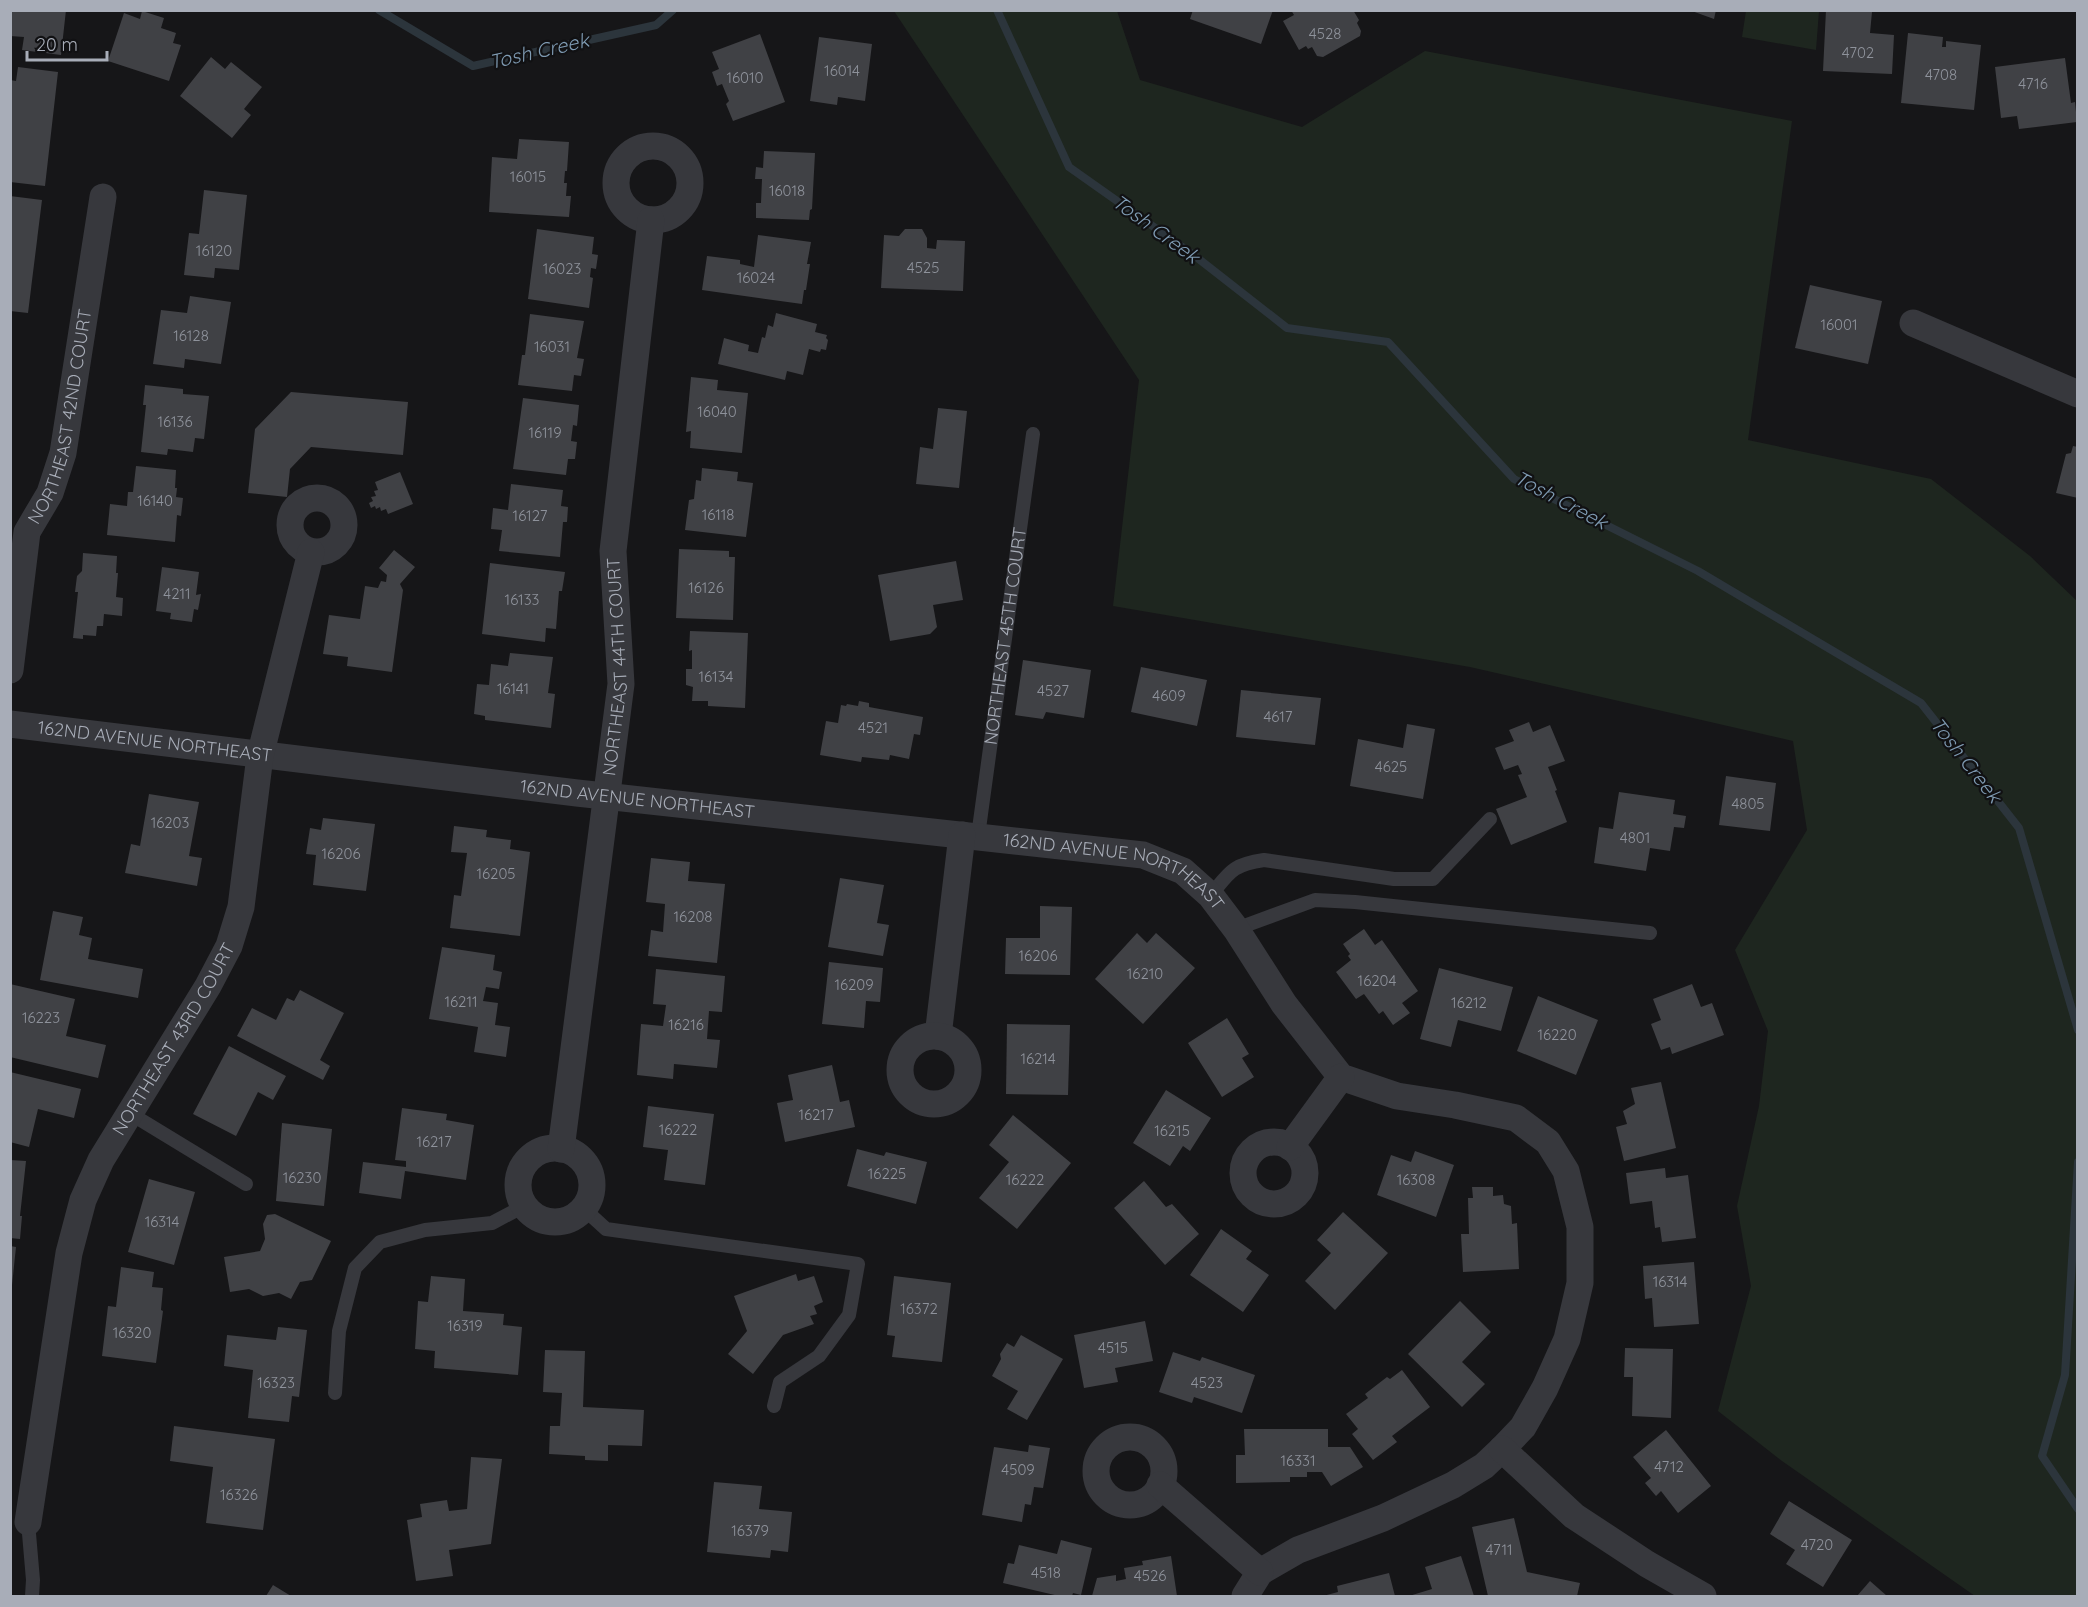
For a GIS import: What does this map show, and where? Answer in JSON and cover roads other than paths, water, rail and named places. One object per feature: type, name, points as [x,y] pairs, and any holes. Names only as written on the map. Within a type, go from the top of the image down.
[{"type":"street","name":"NORTHEAST 42ND COURT","points":[[10,670],[27,532],[50,493],[63,453],[103,197]]},
{"type":"street","name":"NORTHEAST 44TH COURT","points":[[561,1149],[621,684],[613,551],[651,220]]},
{"type":"street","points":[[1913,323],[2078,394]]},
{"type":"street","name":"NORTHEAST 43RD COURT","points":[[28,1522],[69,1253],[83,1200],[101,1160],[208,986],[229,946],[241,907],[260,756],[311,552]]},
{"type":"street","name":"162ND AVENUE NORTHEAST","points":[[10,724],[605,796],[1143,855],[1183,871],[1210,896],[1236,929],[1284,1004],[1341,1077]]},
{"type":"street","name":"NORTHEAST 45TH COURT","points":[[938,1036],[970,836]]},
{"type":"street","points":[[1245,1596],[1260,1572],[1298,1550],[1383,1518],[1453,1485],[1484,1466],[1523,1427],[1545,1388],[1567,1339],[1580,1283],[1580,1227],[1566,1171],[1548,1142],[1516,1118],[1396,1096],[1341,1077],[1290,1147]]},
{"type":"street","points":[[548,1149],[561,1149],[573,1153],[583,1161],[590,1172],[591,1191],[584,1209],[576,1216],[565,1221],[542,1220],[524,1206],[519,1184],[521,1172],[526,1162],[536,1154],[548,1149]]},
{"type":"street","points":[[1502,1449],[1574,1516],[1647,1564],[1703,1596]]},
{"type":"street","points":[[1160,1485],[1260,1572]]},
{"type":"lane","name":"NORTHEAST 45TH COURT","points":[[970,836],[1033,434]]},
{"type":"lane","points":[[1210,896],[1230,872],[1243,863],[1264,860],[1394,879],[1432,879],[1490,819]]},
{"type":"lane","points":[[1236,929],[1315,900],[1355,902],[1650,933]]},
{"type":"lane","points":[[131,1114],[246,1184]]},
{"type":"lane","points":[[335,1393],[339,1331],[355,1268],[380,1242],[425,1230],[492,1223],[524,1206]]},
{"type":"lane","points":[[584,1209],[606,1229],[858,1264],[849,1315],[819,1356],[780,1382],[774,1406]]},
{"type":"lane","points":[[28,1522],[33,1580],[32,1596]]},
{"type":"waterway","name":"Tosh Creek","points":[[379,10],[473,66],[656,25],[673,10]]},
{"type":"waterway","name":"Tosh Creek","points":[[997,10],[1069,167],[1195,256],[1287,328],[1388,342],[1514,479],[1698,571],[1921,703],[2019,828],[2078,1030]]},
{"type":"waterway","name":"Tosh Creek","points":[[2078,1162],[2065,1375],[2042,1456],[2078,1509]]}]
